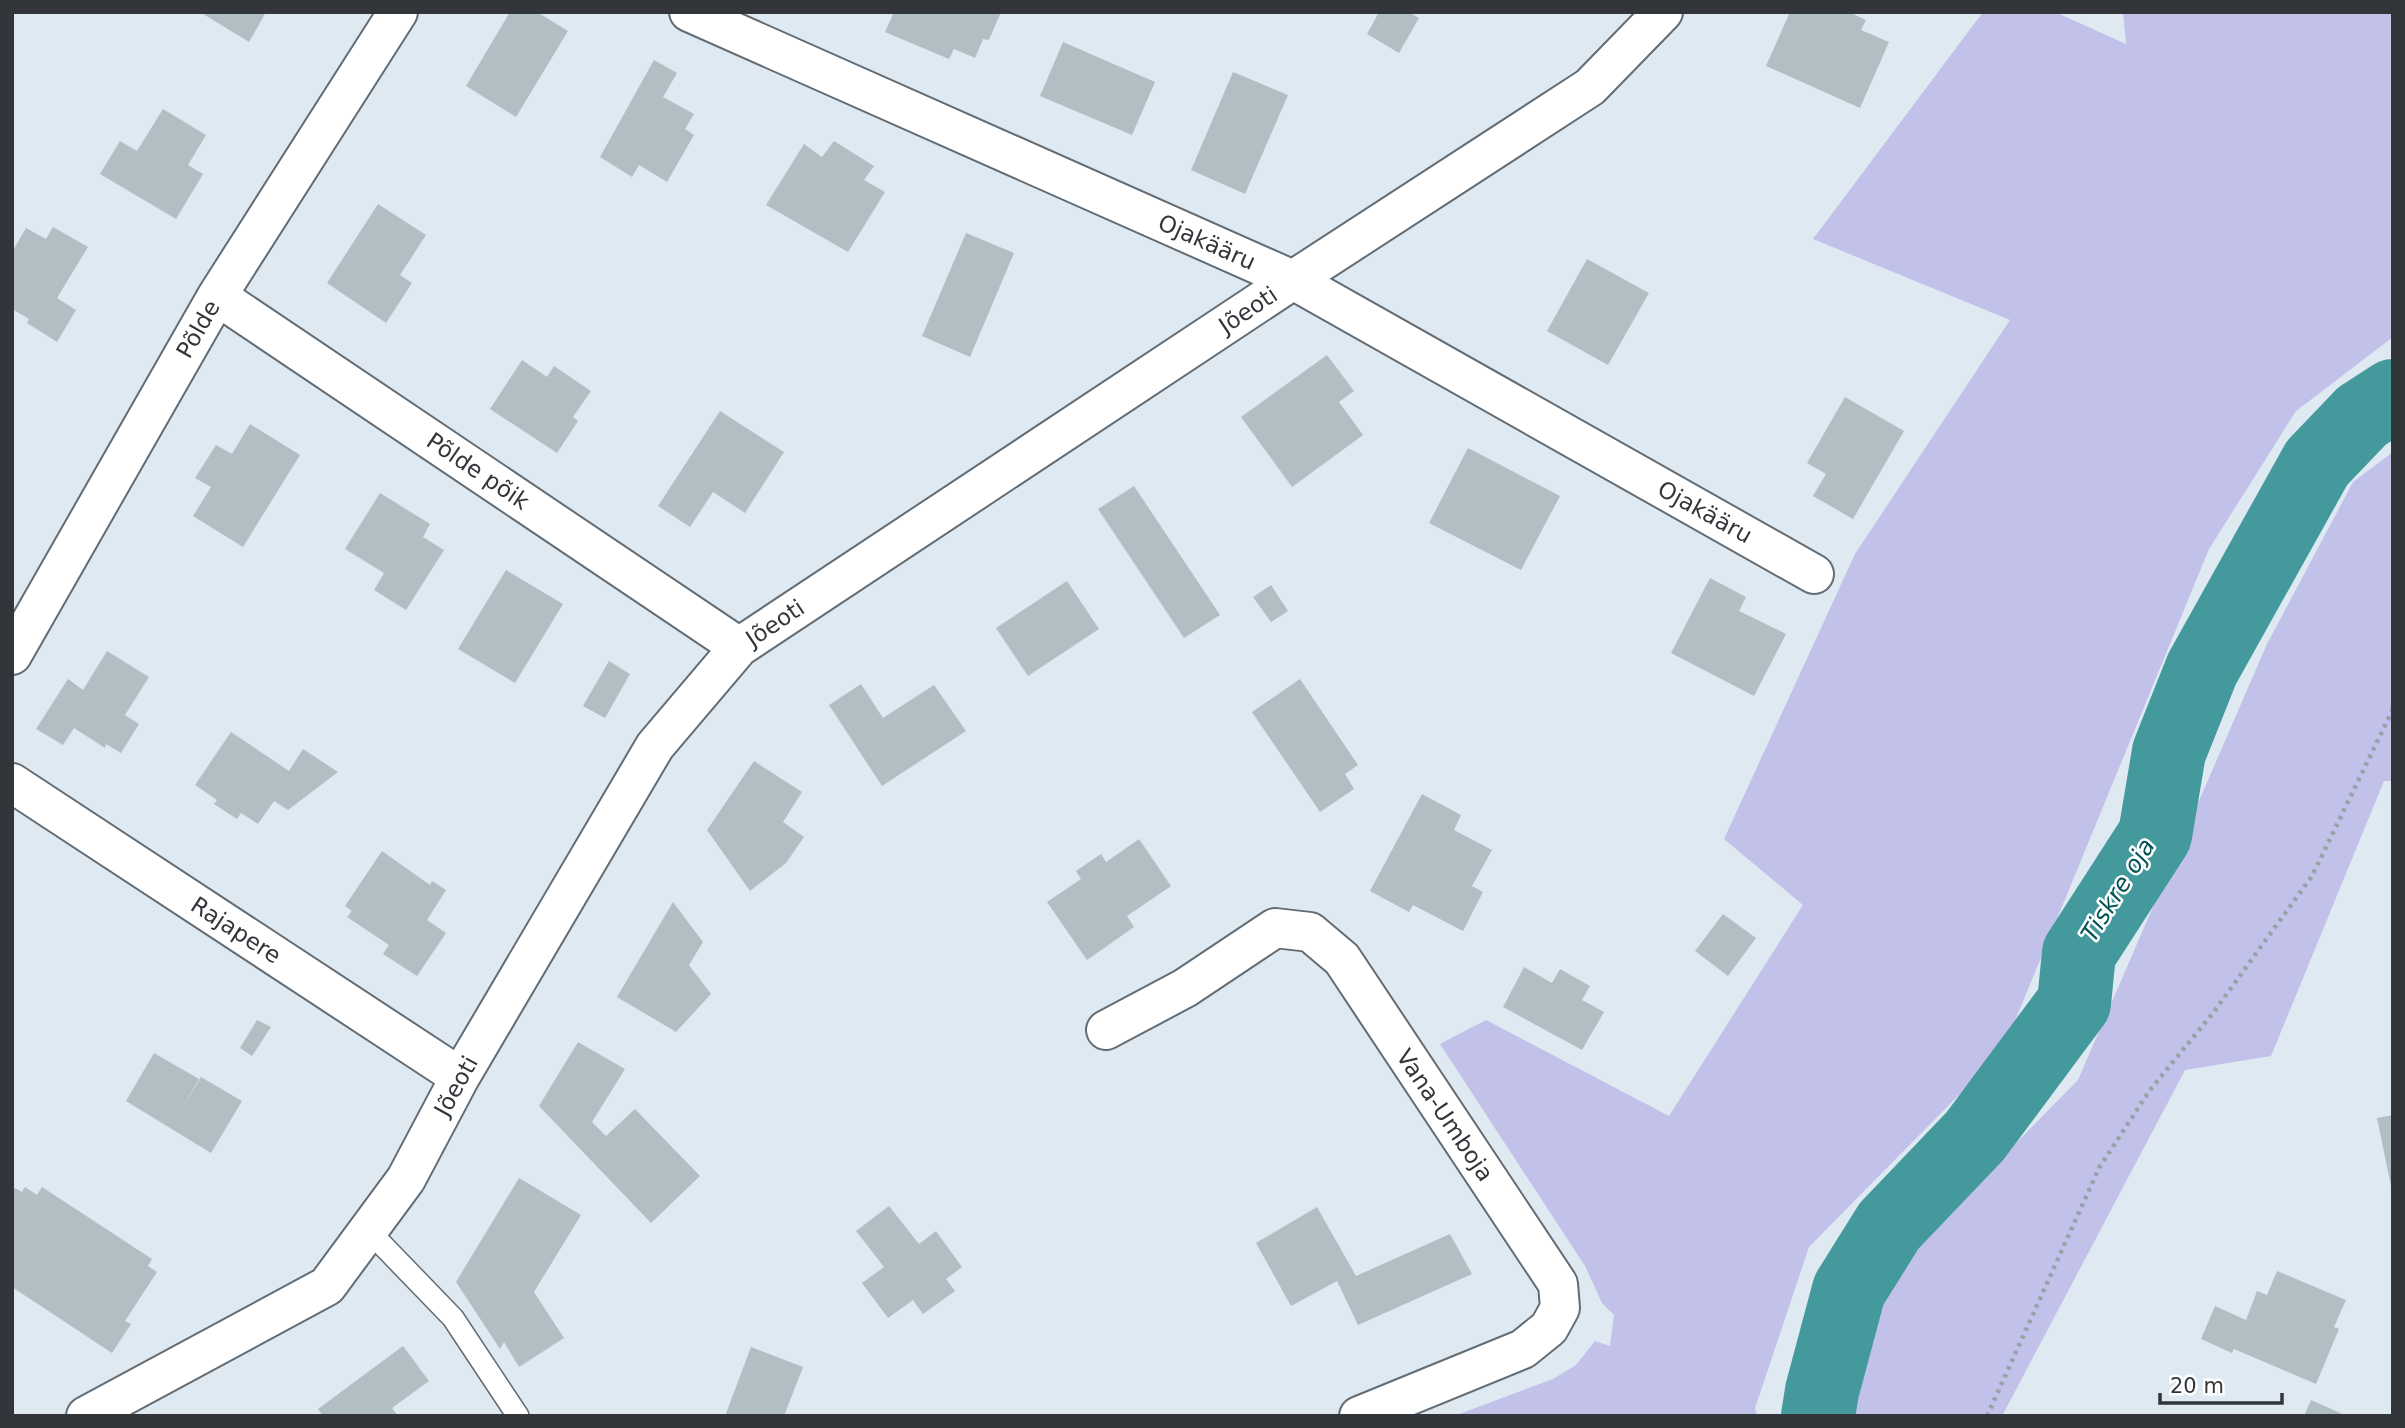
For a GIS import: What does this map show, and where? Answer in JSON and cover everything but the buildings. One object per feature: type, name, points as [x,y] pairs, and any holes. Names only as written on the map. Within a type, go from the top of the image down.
[{"type":"street","name":"Põlde","points":[[12,655],[217,296],[398,12]]},
{"type":"street","name":"Ojakääru","points":[[689,12],[1293,280],[1814,574]]},
{"type":"street","name":"Jõeoti","points":[[86,1416],[327,1286],[406,1179],[460,1077],[655,746],[739,647],[1590,87],[1663,12]]},
{"type":"street","name":"Põlde põik","points":[[217,296],[739,647]]},
{"type":"street","name":"Rajapere","points":[[12,783],[460,1077]]},
{"type":"street","name":"Vana-Umboja","points":[[1106,1030],[1185,988],[1275,928],[1310,932],[1342,960],[1558,1283],[1560,1308],[1549,1328],[1523,1349],[1359,1416]]},
{"type":"lane","points":[[368,1230],[453,1318],[518,1416]]},
{"type":"path","points":[[1987,1416],[2099,1168],[2150,1090],[2213,1013],[2312,876],[2393,709]]},
{"type":"shaded area","points":[[1983,12],[2055,12],[2126,44],[2123,12],[2393,12],[2393,337],[2296,411],[2209,549],[2003,1050],[1809,1247],[1755,1408],[1757,1416],[1454,1416],[1553,1379],[1576,1365],[1595,1341],[1610,1346],[1614,1315],[1602,1303],[1585,1266],[1440,1044],[1486,1020],[1669,1116],[1803,905],[1724,839],[1855,554],[2010,320],[1813,239]]},
{"type":"shaded area","points":[[2393,452],[2393,781],[2384,781],[2271,1056],[2185,1070],[2002,1416],[1843,1416],[1875,1286],[2078,1080],[2267,644],[2353,482]]},
{"type":"waterway","name":"Tiskre oja","points":[[1818,1416],[1849,1290],[1889,1226],[1975,1136],[2074,1003],[2079,953],[2155,835],[2169,752],[2202,669],[2317,463],[2362,416],[2393,396]]}]
